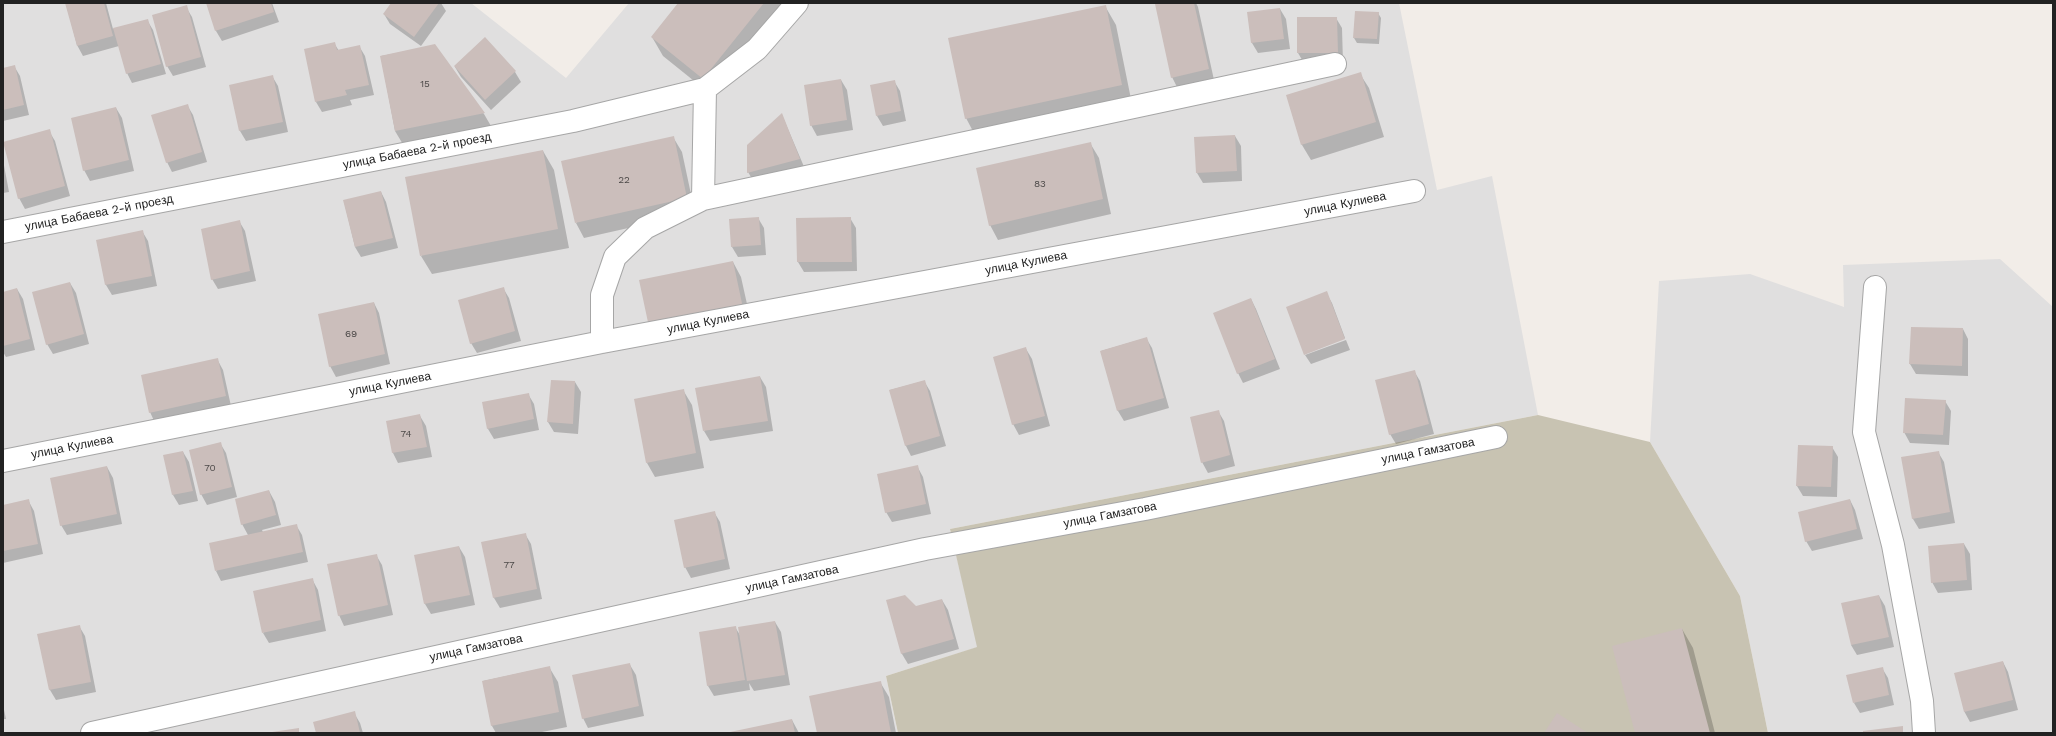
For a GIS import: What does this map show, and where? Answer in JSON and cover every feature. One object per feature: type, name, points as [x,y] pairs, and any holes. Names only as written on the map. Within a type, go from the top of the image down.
[{"type":"street","name":"улица Бабаева 2-й проезд","points":[[3,232],[573,121],[704,89],[757,49],[797,3]]},
{"type":"street","points":[[602,342],[602,296],[615,257],[645,228],[703,199],[1335,64]]},
{"type":"street","points":[[703,199],[704,89]]},
{"type":"street","name":"улица Кулиева","points":[[3,461],[602,342],[1414,191]]},
{"type":"street","points":[[1875,287],[1864,432],[1894,545],[1922,702],[1924,733]]},
{"type":"street","name":"улица Гамзатова","points":[[92,733],[925,549],[1145,508],[1496,437]]},
{"type":"shaded area","points":[[3,3],[471,3],[566,78],[629,3],[1399,3],[1437,190],[1492,176],[1538,415],[950,529],[978,647],[886,676],[898,733],[3,733]]},
{"type":"shaded area","points":[[2000,259],[2053,307],[2053,733],[1768,733],[1740,596],[1650,442],[1659,281],[1750,274],[1844,307],[1843,265]]},
{"type":"shaded area","points":[[1538,415],[1650,442],[1740,596],[1768,733],[898,733],[886,676],[977,647],[950,529]]},
{"type":"building","points":[[65,3],[104,3],[113,36],[77,46]]},
{"type":"building","points":[[206,3],[271,3],[274,12],[215,31]]},
{"type":"building","points":[[391,3],[439,3],[414,37],[383,14]]},
{"type":"building","points":[[678,3],[764,3],[703,79],[651,37]]},
{"type":"building","points":[[1194,3],[1209,69],[1171,78],[1155,4]]},
{"type":"building","points":[[187,5],[201,57],[166,67],[152,15]]},
{"type":"building","points":[[1106,5],[1122,85],[965,119],[948,38]]},
{"type":"building","points":[[1280,8],[1284,39],[1251,43],[1247,12]]},
{"type":"building","points":[[1355,11],[1379,12],[1377,39],[1353,38]]},
{"type":"building","points":[[1297,17],[1337,17],[1338,53],[1297,53]]},
{"type":"building","points":[[148,19],[161,64],[126,74],[113,28]]},
{"type":"building","points":[[485,37],[516,71],[485,100],[454,66]]},
{"type":"building","points":[[335,42],[337,50],[360,45],[369,85],[345,90],[347,95],[315,102],[304,49]]},
{"type":"building","points":[[435,44],[485,113],[395,131],[380,56]]},
{"type":"building","points":[[15,65],[24,105],[3,110],[3,68]]},
{"type":"building","points":[[1361,72],[1376,122],[1301,145],[1286,95]]},
{"type":"building","points":[[273,75],[283,122],[239,131],[229,85]]},
{"type":"building","points":[[841,79],[847,120],[810,126],[804,85]]},
{"type":"building","points":[[895,80],[901,111],[876,116],[870,85]]},
{"type":"building","points":[[188,104],[202,152],[166,163],[151,115]]},
{"type":"building","points":[[116,107],[129,160],[83,171],[71,118]]},
{"type":"building","points":[[782,113],[800,159],[747,173],[747,145]]},
{"type":"building","points":[[50,129],[65,186],[18,199],[3,142]]},
{"type":"building","points":[[1235,135],[1237,171],[1196,173],[1194,137]]},
{"type":"building","points":[[674,136],[687,198],[575,223],[561,161]]},
{"type":"building","points":[[1091,142],[1103,199],[989,226],[976,168]]},
{"type":"building","points":[[543,150],[558,229],[420,256],[405,177]]},
{"type":"building","points":[[381,191],[393,238],[355,247],[343,200]]},
{"type":"building","points":[[759,217],[761,245],[731,247],[729,219]]},
{"type":"building","points":[[851,217],[852,262],[797,262],[796,218]]},
{"type":"building","points":[[240,220],[250,271],[211,280],[201,229]]},
{"type":"building","points":[[143,230],[152,276],[105,285],[96,240]]},
{"type":"building","points":[[733,261],[743,308],[649,327],[639,280]]},
{"type":"building","points":[[70,282],[84,334],[46,345],[32,292]]},
{"type":"building","points":[[504,287],[515,331],[470,344],[458,300]]},
{"type":"building","points":[[17,288],[30,339],[3,346],[3,292]]},
{"type":"building","points":[[1327,291],[1345,339],[1304,355],[1286,307]]},
{"type":"building","points":[[1251,298],[1275,359],[1237,374],[1213,313]]},
{"type":"building","points":[[374,302],[385,354],[329,367],[318,314]]},
{"type":"building","points":[[1911,327],[1963,328],[1962,366],[1909,364]]},
{"type":"building","points":[[1147,337],[1164,398],[1117,411],[1100,351]]},
{"type":"building","points":[[1026,347],[1045,416],[1012,425],[993,357]]},
{"type":"building","points":[[218,358],[226,396],[149,413],[141,375]]},
{"type":"building","points":[[1415,370],[1429,424],[1389,435],[1375,380]]},
{"type":"building","points":[[760,376],[768,421],[703,431],[695,388]]},
{"type":"building","points":[[551,380],[575,381],[573,424],[547,422]]},
{"type":"building","points":[[925,380],[940,436],[905,446],[889,390]]},
{"type":"building","points":[[684,389],[696,453],[646,463],[634,399]]},
{"type":"building","points":[[529,393],[534,419],[487,429],[482,402]]},
{"type":"building","points":[[1905,398],[1946,400],[1943,435],[1903,433]]},
{"type":"building","points":[[1219,410],[1230,455],[1201,463],[1190,417]]},
{"type":"building","points":[[420,414],[427,447],[392,453],[386,421]]},
{"type":"building","points":[[221,442],[232,487],[200,495],[189,450]]},
{"type":"building","points":[[1798,445],[1833,446],[1831,487],[1796,486]]},
{"type":"building","points":[[183,451],[193,491],[172,495],[163,455]]},
{"type":"building","points":[[1939,451],[1950,512],[1912,519],[1901,457]]},
{"type":"building","points":[[918,465],[926,504],[885,513],[877,474]]},
{"type":"building","points":[[107,466],[117,514],[60,526],[50,478]]},
{"type":"building","points":[[269,490],[276,515],[241,525],[235,499]]},
{"type":"building","points":[[29,499],[38,544],[3,551],[3,505]]},
{"type":"building","points":[[1850,499],[1857,529],[1805,542],[1798,512]]},
{"type":"building","points":[[715,511],[725,559],[684,568],[674,520]]},
{"type":"building","points":[[297,524],[303,552],[215,571],[209,543]]},
{"type":"building","points":[[526,533],[537,589],[493,598],[481,542]]},
{"type":"building","points":[[1964,543],[1967,580],[1931,583],[1928,546]]},
{"type":"building","points":[[459,546],[470,595],[424,604],[414,555]]},
{"type":"building","points":[[377,554],[388,605],[338,616],[327,564]]},
{"type":"building","points":[[313,578],[321,620],[262,633],[253,591]]},
{"type":"building","points":[[905,595],[916,606],[942,599],[954,639],[901,654],[886,600]]},
{"type":"building","points":[[1879,595],[1889,637],[1851,645],[1841,603]]},
{"type":"building","points":[[775,621],[785,675],[747,681],[738,627]]},
{"type":"building","points":[[80,625],[91,682],[49,690],[37,634]]},
{"type":"building","points":[[736,626],[745,680],[707,686],[699,632]]},
{"type":"building","points":[[1682,628],[1710,733],[1635,733],[1612,646]]},
{"type":"building","points":[[2003,661],[2013,700],[1964,712],[1954,673]]},
{"type":"building","points":[[630,663],[639,706],[582,719],[572,675]]},
{"type":"building","points":[[550,666],[559,712],[491,726],[482,681]]},
{"type":"building","points":[[1883,667],[1889,695],[1853,703],[1846,675]]},
{"type":"building","points":[[881,681],[891,733],[817,733],[809,696]]},
{"type":"building","points":[[355,711],[360,733],[316,733],[313,722]]},
{"type":"building","points":[[1557,713],[1588,733],[1544,733]]},
{"type":"building","points":[[792,719],[795,733],[730,733],[730,732]]},
{"type":"building","points":[[1903,726],[1903,733],[1863,733],[1863,731]]},
{"type":"building","points":[[299,728],[299,733],[272,733],[272,732]]}]
